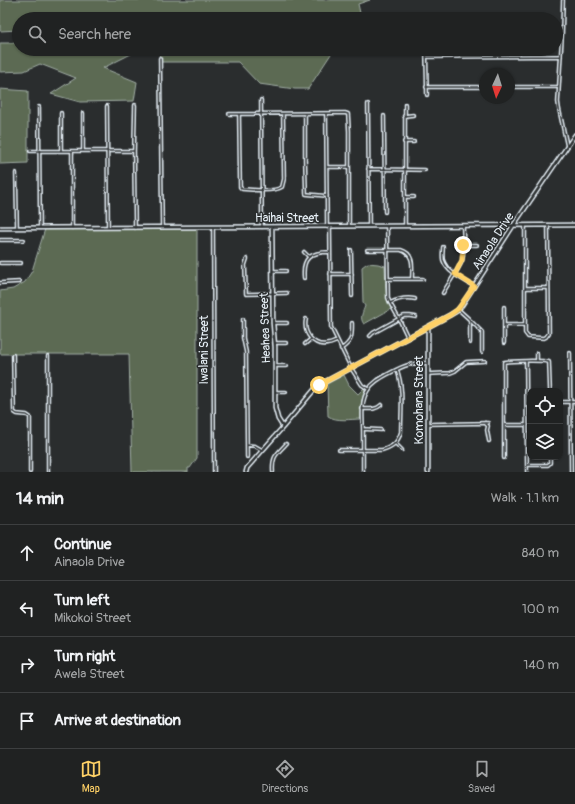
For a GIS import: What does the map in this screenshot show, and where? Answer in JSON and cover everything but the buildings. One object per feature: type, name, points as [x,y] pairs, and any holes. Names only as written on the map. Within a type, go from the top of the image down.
[{"type":"street","points":[[563,0],[563,12]]},
{"type":"street","points":[[426,95],[426,57],[561,56],[559,109],[567,146]]},
{"type":"street","points":[[160,58],[162,227]]},
{"type":"street","points":[[426,87],[479,87]]},
{"type":"street","points":[[515,87],[559,87]]},
{"type":"street","points":[[261,100],[262,227]]},
{"type":"street","points":[[368,104],[369,226]]},
{"type":"street","points":[[405,104],[405,226]]},
{"type":"street","points":[[134,105],[135,228]]},
{"type":"street","points":[[107,106],[108,228]]},
{"type":"street","points":[[40,107],[40,228]]},
{"type":"street","points":[[61,113],[61,151]]},
{"type":"street","points":[[83,113],[83,151]]},
{"type":"street","points":[[229,114],[348,114],[349,226]]},
{"type":"street","points":[[239,114],[240,187],[242,189],[262,190],[281,189],[283,185],[283,114]]},
{"type":"street","points":[[305,114],[304,160],[306,194],[327,196]]},
{"type":"street","points":[[326,114],[327,196],[330,252],[330,323],[332,331],[351,368],[362,385],[368,389]]},
{"type":"street","points":[[384,116],[385,212]]},
{"type":"street","points":[[404,116],[413,116]]},
{"type":"street","name":"Ainaola Drive","points":[[246,472],[247,468],[262,450],[284,427],[319,385],[428,328],[458,309],[575,135]]},
{"type":"street","points":[[404,142],[414,142]]},
{"type":"street","points":[[30,151],[134,151]]},
{"type":"street","points":[[72,151],[72,228]]},
{"type":"street","points":[[327,167],[348,167]]},
{"type":"street","points":[[368,169],[425,170]]},
{"type":"street","points":[[16,173],[17,228]]},
{"type":"street","points":[[405,197],[414,198]]},
{"type":"street","points":[[525,226],[526,335],[528,337],[544,338],[549,333],[548,225]]},
{"type":"street","name":"Haihai Street","points":[[0,228],[575,225]]},
{"type":"street","points":[[387,226],[388,292],[390,303],[408,338]]},
{"type":"street","points":[[443,293],[462,260],[463,226]]},
{"type":"street","points":[[506,226],[510,232]]},
{"type":"street","name":"Iwalani Street","points":[[213,227],[214,472]]},
{"type":"street","name":"Heahea Street","points":[[272,227],[272,293],[275,343],[276,413],[278,419],[284,427]]},
{"type":"street","points":[[0,240],[24,240]]},
{"type":"street","points":[[463,245],[477,245]]},
{"type":"street","points":[[443,247],[444,262],[449,269],[474,286]]},
{"type":"street","points":[[352,250],[352,296]]},
{"type":"street","points":[[367,250],[405,251],[412,261],[412,279]]},
{"type":"street","points":[[304,252],[309,257]]},
{"type":"street","points":[[304,278],[304,266],[309,257],[318,252],[330,252]]},
{"type":"street","points":[[247,259],[245,265],[246,294],[287,293]]},
{"type":"street","points":[[0,263],[21,263]]},
{"type":"street","points":[[272,271],[286,271]]},
{"type":"street","points":[[330,274],[352,274]]},
{"type":"street","points":[[388,279],[424,279]]},
{"type":"street","points":[[0,282],[19,282]]},
{"type":"street","points":[[525,288],[548,288]]},
{"type":"street","points":[[390,303],[397,299],[415,298]]},
{"type":"street","points":[[504,307],[504,343]]},
{"type":"street","points":[[458,309],[482,332],[482,352]]},
{"type":"street","points":[[370,336],[399,319],[407,316],[416,317]]},
{"type":"street","points":[[242,319],[243,338],[246,352],[247,457]]},
{"type":"street","points":[[306,319],[306,330],[311,339],[322,344],[337,341]]},
{"type":"street","points":[[470,320],[470,343]]},
{"type":"street","points":[[273,323],[287,323]]},
{"type":"street","points":[[341,349],[349,343],[352,338],[352,323]]},
{"type":"street","points":[[504,325],[525,325]]},
{"type":"street","name":"Komohana Street","points":[[428,328],[428,472]]},
{"type":"street","points":[[305,344],[311,339]]},
{"type":"street","points":[[275,343],[286,342]]},
{"type":"street","points":[[537,353],[537,361]]},
{"type":"street","points":[[570,353],[572,472]]},
{"type":"street","points":[[13,355],[14,412],[30,417],[30,472]]},
{"type":"street","points":[[48,356],[48,472]]},
{"type":"street","points":[[428,374],[450,373],[466,362],[485,361]]},
{"type":"street","points":[[504,458],[504,362],[549,362],[550,388]]},
{"type":"street","points":[[504,425],[527,425],[526,362]]},
{"type":"street","points":[[363,472],[362,409],[363,399],[368,389],[378,380],[409,364],[428,363]]},
{"type":"street","points":[[275,366],[287,366]]},
{"type":"street","points":[[339,450],[382,450],[388,449],[396,444],[401,432],[401,385],[396,370]]},
{"type":"street","points":[[275,392],[286,392]]},
{"type":"street","points":[[563,402],[575,402]]},
{"type":"street","points":[[362,409],[374,409],[381,405]]},
{"type":"street","points":[[428,424],[486,423],[488,426],[487,430],[489,441]]},
{"type":"street","points":[[363,430],[381,430]]},
{"type":"street","points":[[273,472],[274,458],[286,444]]},
{"type":"street","points":[[396,444],[402,450]]},
{"type":"street","points":[[247,445],[256,446],[262,450]]},
{"type":"street","points":[[527,460],[528,472]]},
{"type":"street","points":[[527,465],[548,465],[550,464],[550,460]]},
{"type":"green space","points":[[0,0],[370,0],[358,4],[360,12],[12,12],[12,30],[0,31]]},
{"type":"green space","points":[[0,43],[12,43],[12,56],[127,56],[103,68],[137,82],[134,101],[80,102],[51,94],[76,78],[40,64],[24,71],[0,72]]},
{"type":"green space","points":[[159,56],[330,56],[308,89],[295,89],[259,84],[238,62],[159,62]]},
{"type":"green space","points":[[0,89],[28,91],[28,163],[0,164]]},
{"type":"green space","points":[[197,228],[197,458],[190,468],[188,468],[188,472],[132,472],[129,354],[0,354],[0,291],[13,289],[25,282],[32,271],[45,229]]},
{"type":"green space","points":[[368,263],[385,266],[386,293],[391,309],[364,324],[362,317],[365,306],[363,303],[362,267]]},
{"type":"green space","points":[[344,375],[349,385],[358,394],[364,388],[365,390],[361,407],[361,419],[340,420],[328,416],[327,384]]},
{"type":"route","points":[[319,385],[428,328],[457,311],[474,286],[455,274],[462,260],[463,245]]}]
